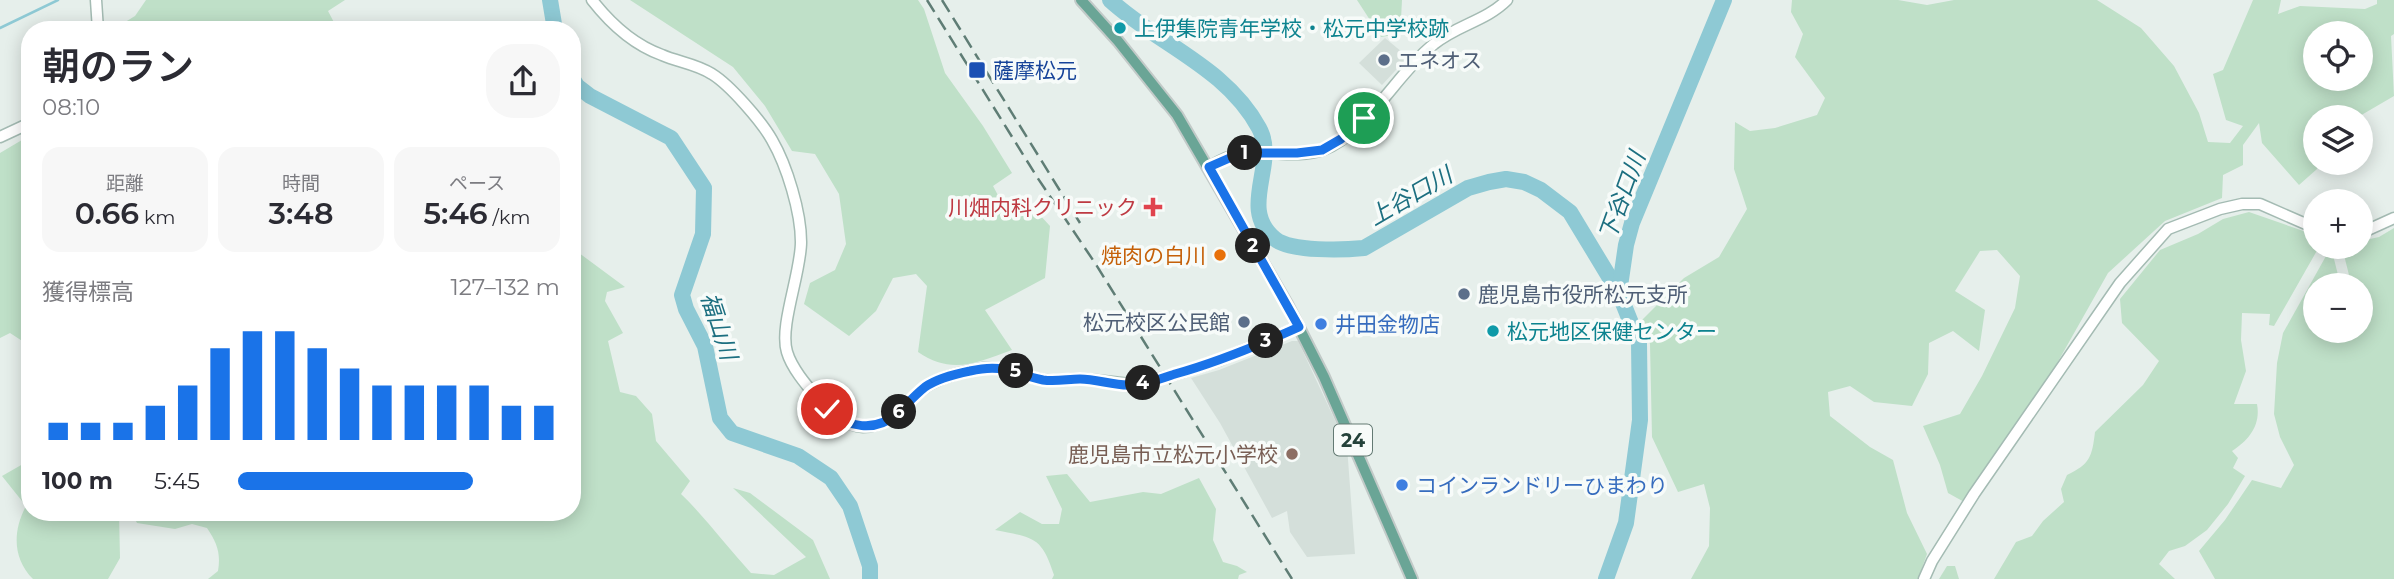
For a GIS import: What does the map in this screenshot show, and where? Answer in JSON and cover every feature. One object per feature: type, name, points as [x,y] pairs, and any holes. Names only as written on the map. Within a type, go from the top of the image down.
[{"type":"main road","name":"24","points":[[1081,0],[1118,41],[1177,116],[1209,167],[1299,327],[1340,410],[1412,579]]},
{"type":"street","points":[[96,0],[97,21]]},
{"type":"street","points":[[592,0],[613,24],[644,46],[660,55],[712,73],[726,84],[771,138],[783,160],[801,241],[795,287],[785,330],[787,352],[813,393],[835,416],[846,422],[862,427],[876,425],[892,417],[933,383],[956,374],[988,368],[1017,371],[1046,380],[1082,379],[1126,385],[1152,381],[1214,363],[1299,327]]},
{"type":"street","points":[[1209,167],[1227,158],[1247,153],[1314,152],[1341,139],[1432,45],[1491,14],[1507,0]]},
{"type":"street","points":[[0,137],[21,127]]},
{"type":"street","points":[[1924,579],[1974,494],[2120,283],[2168,229],[2220,209],[2242,204],[2260,204],[2303,223]]},
{"type":"street","points":[[2373,228],[2394,218]]},
{"type":"shaded area","name":"エネオス","points":[[1385,38],[1408,57],[1382,85],[1359,63]]},
{"type":"shaded area","name":"鹿児島市立松元小学校","points":[[1298,341],[1347,446],[1355,554],[1307,557],[1290,532],[1287,511],[1272,518],[1220,423],[1191,378],[1219,370]]},
{"type":"green space","points":[[146,0],[345,0],[328,11],[333,21],[127,21],[135,16]]},
{"type":"green space","points":[[630,0],[918,0],[924,9],[945,73],[1012,173],[993,186],[1007,212],[1026,200],[1050,226],[1045,278],[985,310],[1012,350],[976,362],[953,365],[930,359],[918,352],[927,286],[916,274],[893,278],[876,311],[849,336],[804,304],[810,283],[835,270],[846,244],[839,194],[815,154],[792,151],[765,106],[733,67]]},
{"type":"green space","points":[[1357,0],[1402,0],[1401,19],[1393,35],[1381,37]]},
{"type":"green space","points":[[1792,0],[1898,0],[1927,5],[1954,0],[2097,0],[2141,28],[2174,66],[2199,113],[2208,142],[2230,143],[2243,126],[2226,120],[2213,74],[2223,70],[2253,0],[2281,0],[2278,14],[2300,6],[2365,9],[2377,4],[2377,0],[2394,0],[2394,34],[2391,36],[2394,96],[2373,108],[2373,105],[2303,105],[2303,175],[2310,175],[2299,185],[2262,143],[2259,123],[2243,145],[2243,165],[2223,175],[2222,198],[2165,221],[2108,273],[2047,381],[1966,503],[1948,493],[1940,465],[1923,426],[1960,414],[2015,308],[2020,276],[1997,250],[1980,251],[1955,291],[1985,310],[1979,351],[1953,331],[1929,343],[1928,374],[1912,406],[1874,402],[1850,386],[1828,392],[1830,416],[1870,447],[1893,460],[1907,513],[1927,554],[1918,579],[1691,579],[1709,546],[1710,508],[1704,484],[1678,492],[1652,437],[1650,344],[1642,320],[1684,278],[1719,257],[1747,209],[1734,169],[1735,122],[1750,131],[1775,128],[1817,115],[1825,98],[1795,57],[1803,34],[1791,12]]},
{"type":"green space","points":[[21,141],[21,340],[10,333],[0,338],[0,153]]},
{"type":"green space","points":[[2249,212],[2303,231],[2303,259],[2312,259],[2274,326],[2269,325],[2270,314],[2242,313],[2241,340],[2246,371],[2234,404],[2257,404],[2258,412],[2252,431],[2244,442],[2232,451],[2238,458],[2233,468],[2245,476],[2228,504],[2207,530],[2185,546],[2169,551],[2159,564],[2175,579],[1994,579],[2016,542],[2032,536],[2043,521],[2064,502],[2061,489],[2067,475],[2081,467],[2088,459],[2095,432],[2143,385],[2159,361],[2122,323],[2120,299],[2160,250],[2198,234],[2223,219]]},
{"type":"green space","points":[[2394,228],[2394,579],[2215,579],[2199,551],[2225,520],[2252,480],[2281,488],[2294,465],[2280,437],[2274,414],[2277,363],[2283,333],[2303,297],[2303,343],[2373,343],[2373,273],[2348,273],[2345,259],[2373,259],[2373,238]]},
{"type":"green space","points":[[581,254],[625,287],[607,292],[605,301],[623,333],[608,341],[620,392],[636,396],[652,414],[656,441],[690,481],[681,494],[751,573],[774,575],[806,557],[733,488],[750,493],[813,540],[830,579],[208,579],[218,571],[219,559],[216,543],[207,528],[192,524],[175,529],[136,521],[581,521]]},
{"type":"green space","points":[[2324,259],[2334,259],[2338,273],[2316,273]]},
{"type":"green space","points":[[21,465],[21,500],[2,476]]},
{"type":"green space","points":[[1067,474],[1090,502],[1143,492],[1161,494],[1199,478],[1216,509],[1213,540],[1223,562],[1247,572],[1239,575],[1238,579],[1052,579],[1054,575],[1040,545],[1027,537],[995,530],[1020,512],[1042,524],[1059,524],[1062,509],[1046,476]]},
{"type":"green space","points":[[21,518],[21,521],[119,521],[120,558],[108,579],[33,579],[18,553]]},
{"type":"green space","points":[[1947,566],[1955,566],[1959,579],[1939,579]]},
{"type":"waterway","points":[[0,28],[58,0]]},
{"type":"waterway","name":"福山川","points":[[550,0],[554,21]]},
{"type":"waterway","name":"上谷口川","points":[[1110,0],[1210,73],[1245,107],[1259,128],[1264,142],[1259,214],[1264,227],[1283,243],[1318,249],[1364,248],[1468,188],[1506,179],[1524,182],[1541,190],[1570,212],[1619,293],[1639,343],[1640,420],[1626,523],[1606,579]]},
{"type":"waterway","name":"下谷口川","points":[[1619,293],[1632,223],[1724,0]]},
{"type":"waterway","name":"福山川","points":[[581,89],[671,138],[704,188],[703,234],[682,295],[686,309],[705,346],[720,418],[732,433],[798,456],[831,478],[850,506],[870,566],[870,579]]},
{"type":"railway","points":[[927,0],[1292,579]]},
{"type":"railway","points":[[942,0],[1080,223]]},
{"type":"place","name":"上伊集院青年学校・松元中学校跡","points":[[1120,28]]},
{"type":"place","name":"エネオス","points":[[1384,60]]},
{"type":"place","name":"薩摩松元","points":[[977,70]]},
{"type":"place","name":"川畑内科クリニック","points":[[1153,207]]},
{"type":"place","name":"焼肉の白川","points":[[1220,255]]},
{"type":"place","name":"鹿児島市役所松元支所","points":[[1464,294]]},
{"type":"place","name":"松元校区公民館","points":[[1244,322]]},
{"type":"place","name":"井田金物店","points":[[1321,324]]},
{"type":"place","name":"松元地区保健センター","points":[[1493,331]]},
{"type":"place","name":"鹿児島市立松元小学校","points":[[1292,454]]},
{"type":"place","name":"コインランドリーひまわり","points":[[1402,485]]},
{"type":"route","points":[[827,409],[846,422],[862,427],[876,425],[886,422],[933,383],[956,374],[988,368],[1017,371],[1052,381],[1082,379],[1126,385],[1140,384],[1214,363],[1299,327],[1209,167],[1241,153],[1282,154],[1322,150],[1341,139],[1364,118]]}]
